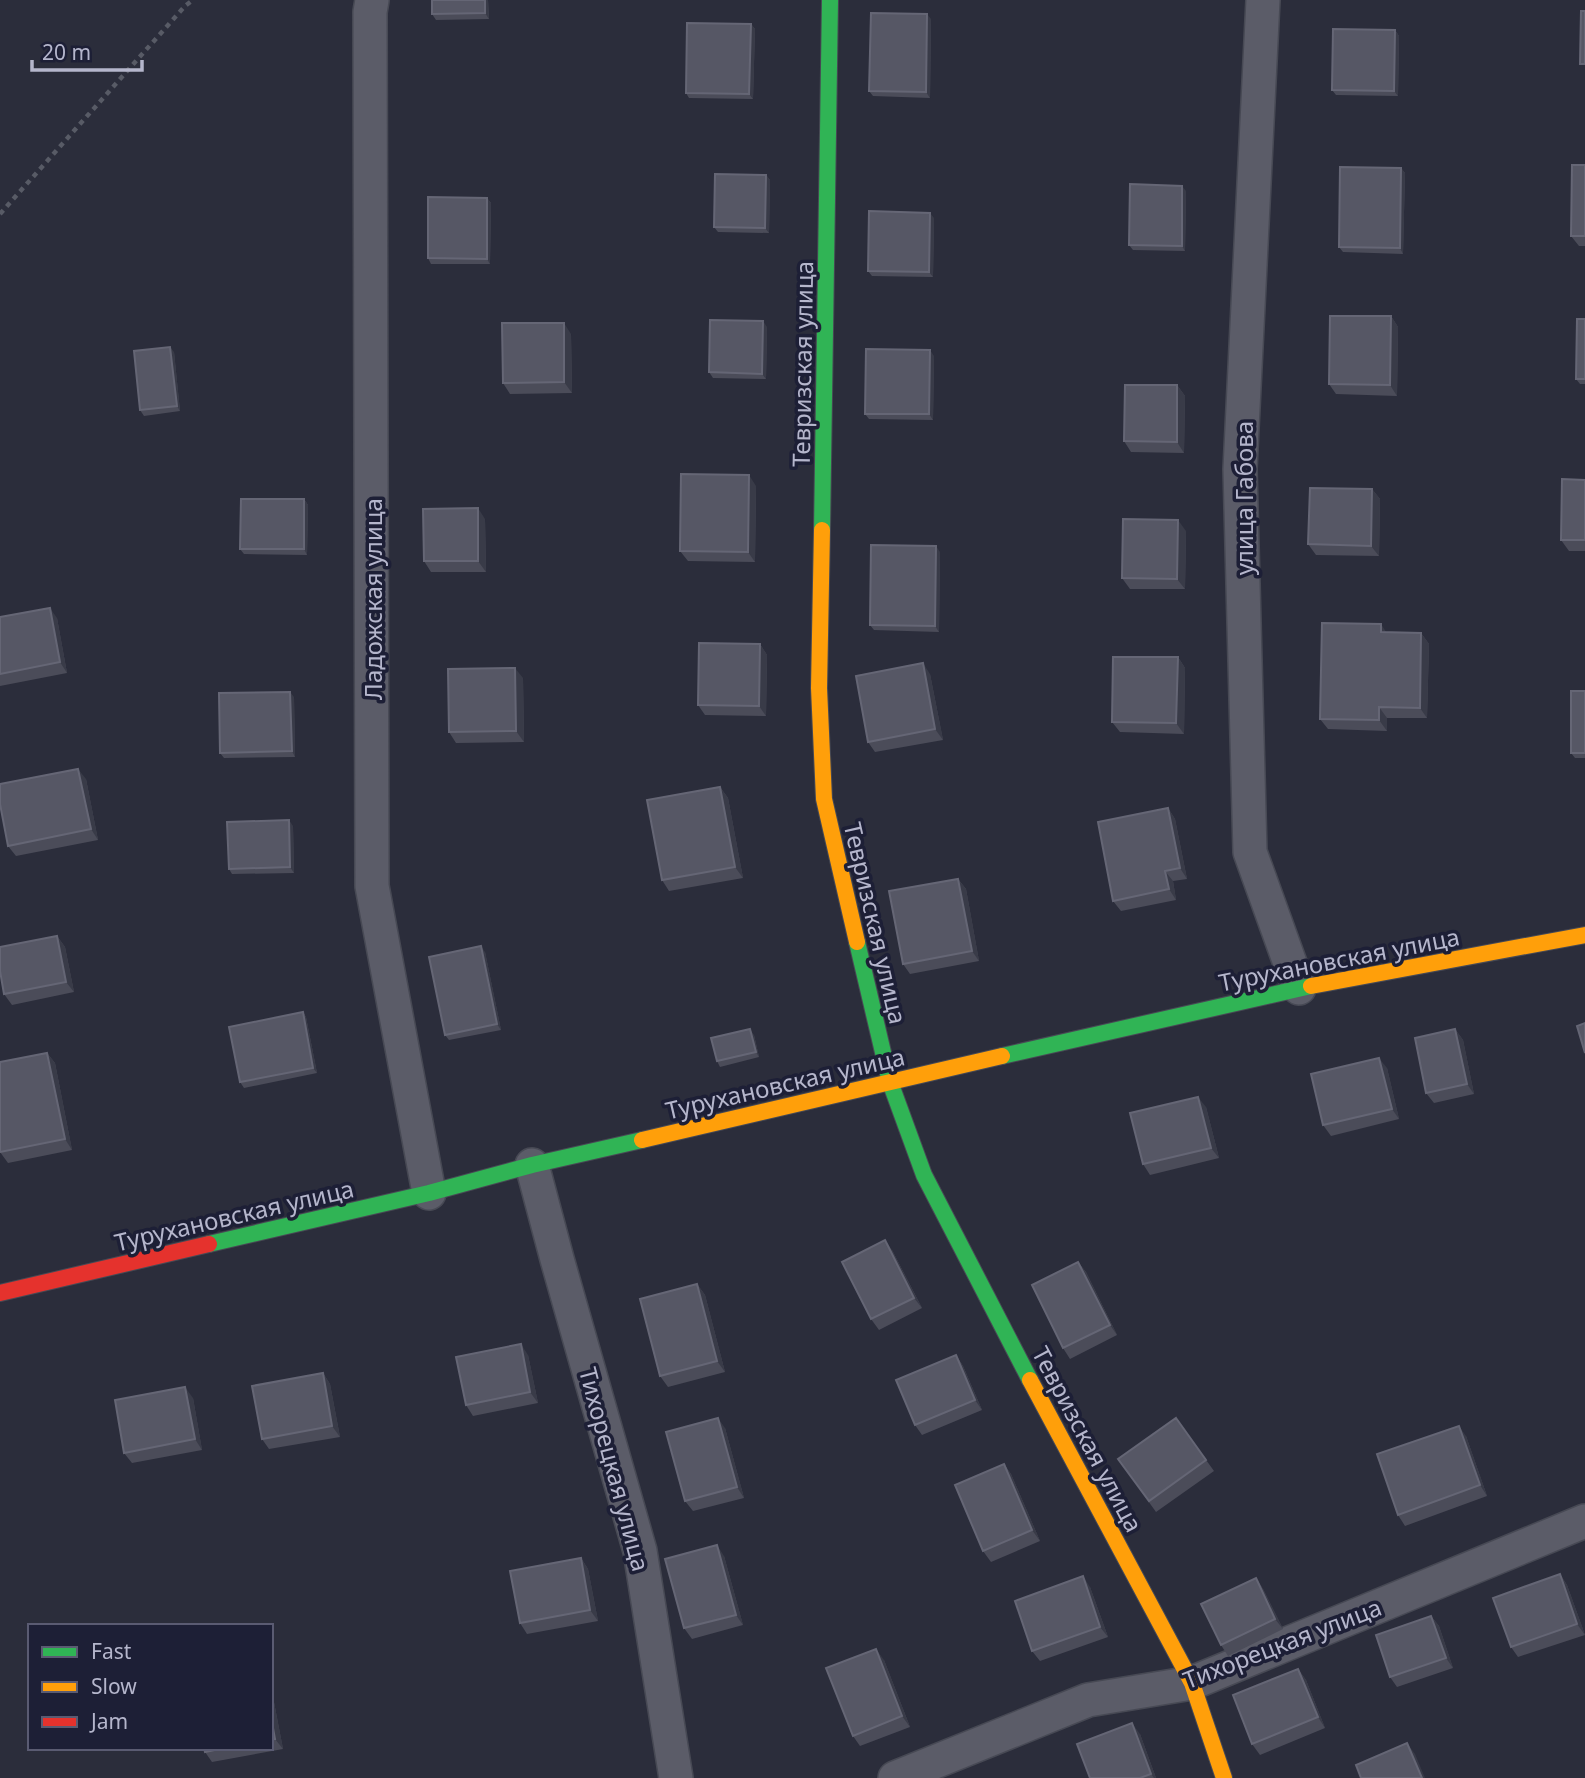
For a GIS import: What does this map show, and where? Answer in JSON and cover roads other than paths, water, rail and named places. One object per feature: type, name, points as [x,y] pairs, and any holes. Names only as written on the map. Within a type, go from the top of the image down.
[{"type":"street","name":"Ладожская улица","points":[[372,0],[372,886],[429,1193]]},
{"type":"street","name":"Тевризская улица","points":[[830,0],[818,688],[824,799],[890,1082],[924,1175],[1192,1683],[1224,1778]]},
{"type":"street","name":"улица Габова","points":[[1264,0],[1240,469],[1250,852],[1299,988]]},
{"type":"street","name":"Турухановская улица","points":[[0,1293],[429,1193],[533,1165],[1299,988],[1585,935]]},
{"type":"street","name":"Тихорецкая улица","points":[[533,1165],[640,1551],[676,1778]]},
{"type":"street","name":"Тихорецкая улица","points":[[895,1778],[1088,1700],[1192,1683],[1585,1521]]}]
